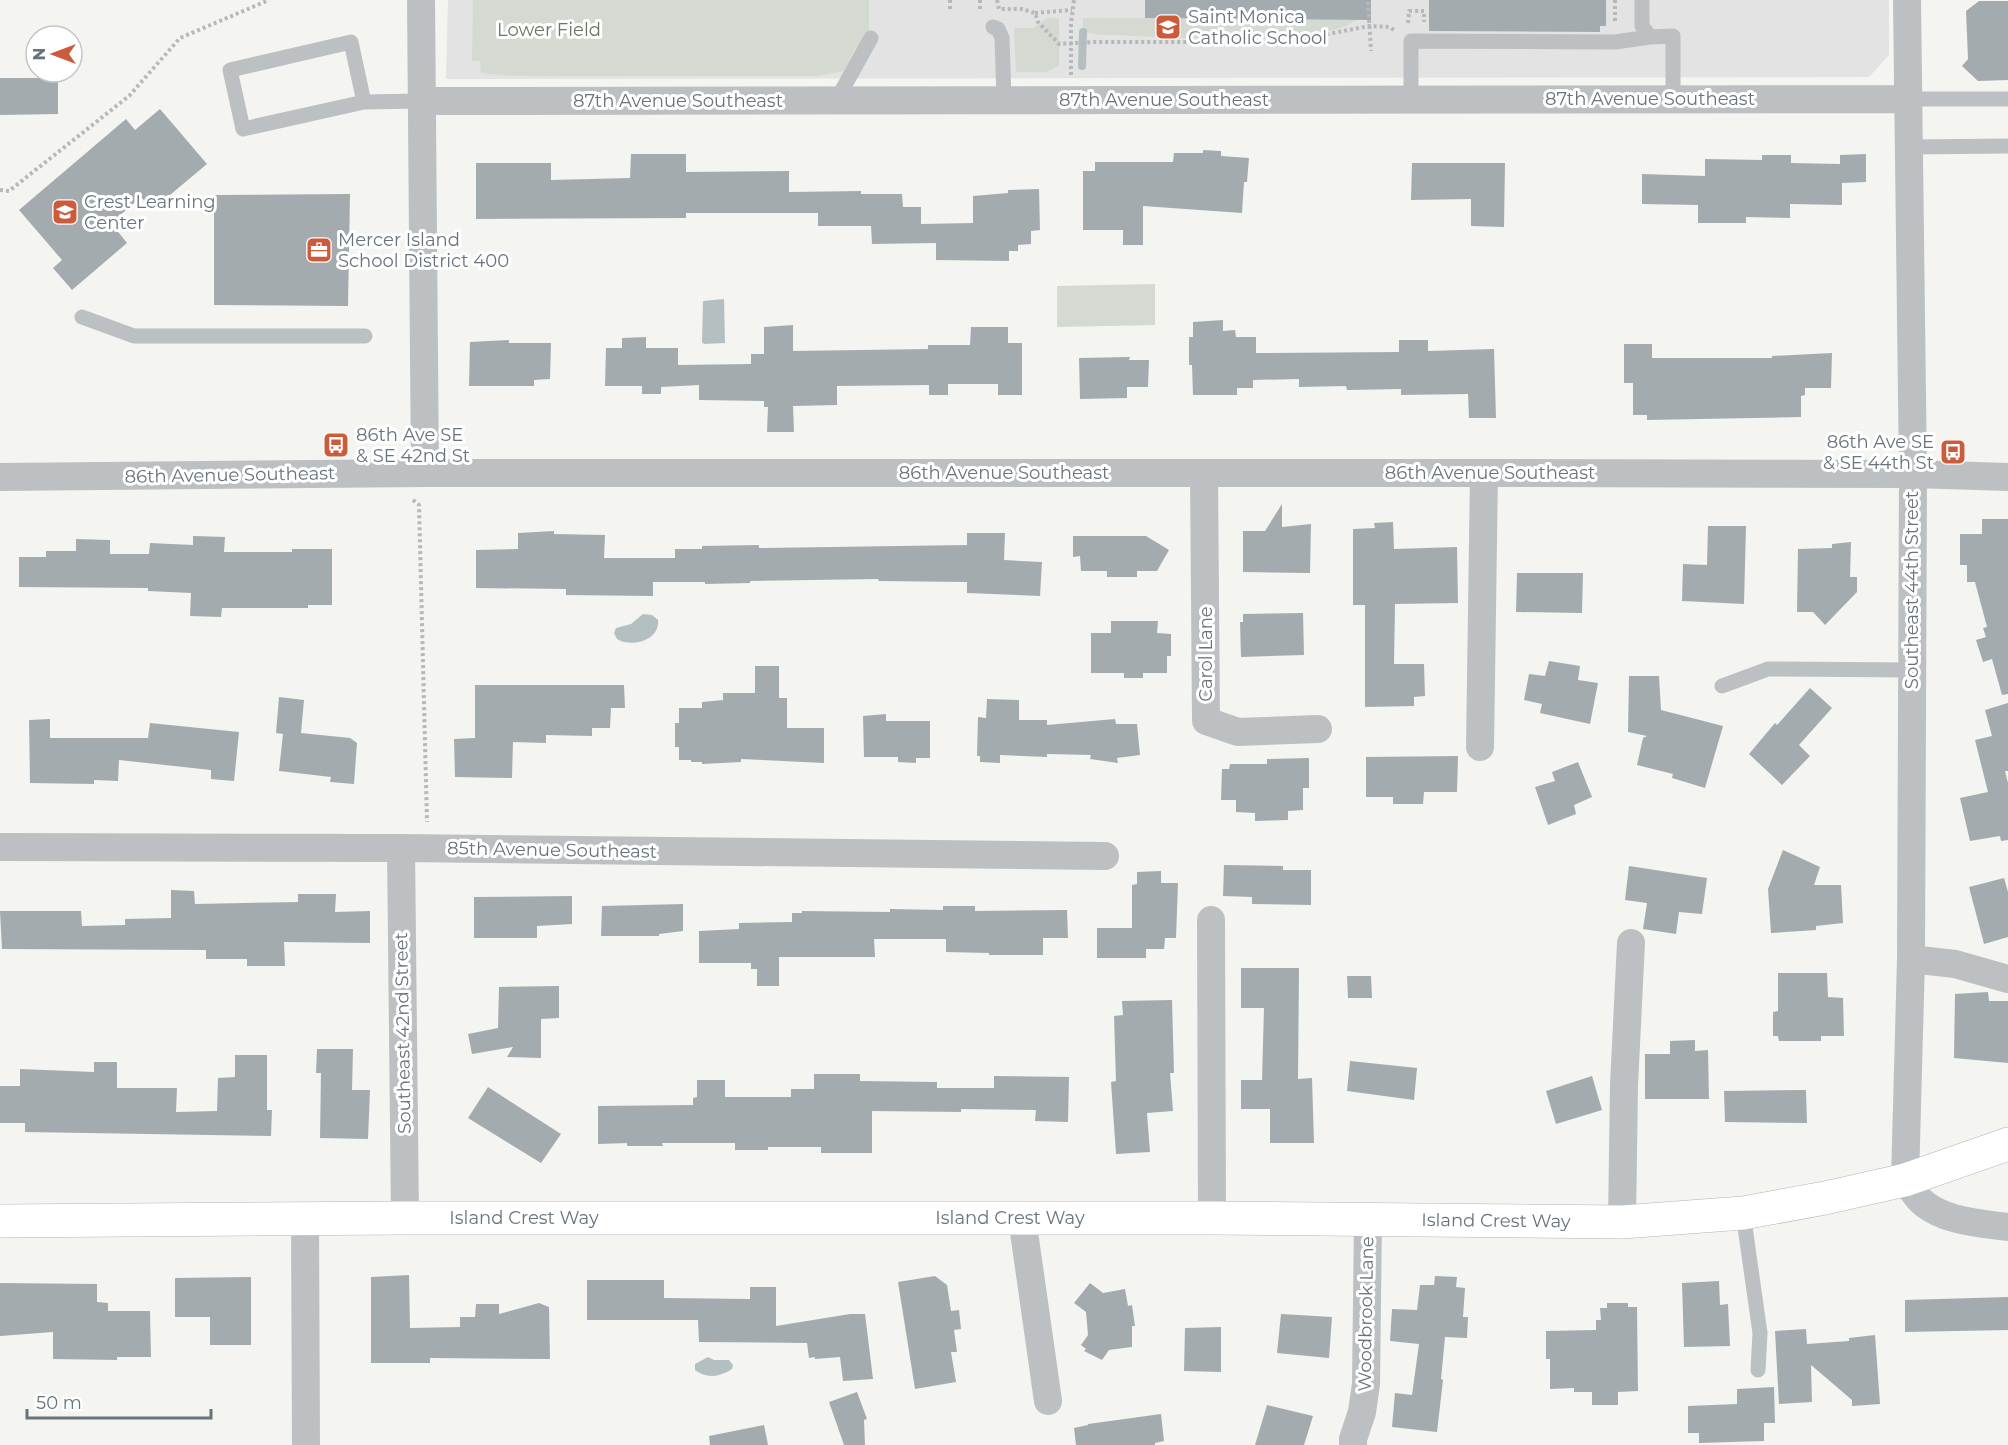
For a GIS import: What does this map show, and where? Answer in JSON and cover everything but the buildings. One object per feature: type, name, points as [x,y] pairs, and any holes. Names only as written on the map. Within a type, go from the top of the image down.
[{"type":"main road","name":"Island Crest Way","points":[[0,1221],[405,1218],[1368,1218],[1622,1222],[1743,1213],[1814,1200],[1905,1180],[2008,1144]]},
{"type":"street","points":[[421,0],[425,473]]},
{"type":"street","name":"Southeast 44th Street","points":[[1905,1180],[1911,959],[1913,474],[1907,0]]},
{"type":"street","name":"87th Avenue Southeast","points":[[421,101],[1907,99]]},
{"type":"street","name":"86th Avenue Southeast","points":[[0,477],[425,473],[1913,474],[2008,477]]},
{"type":"street","name":"Carol Lane","points":[[1204,473],[1206,722],[1238,732],[1318,729]]},
{"type":"street","points":[[1480,747],[1484,473]]},
{"type":"street","name":"85th Avenue Southeast","points":[[0,847],[414,848],[1105,856]]},
{"type":"street","name":"Southeast 42nd Street","points":[[405,1218],[414,848]]},
{"type":"street","points":[[1211,920],[1212,1218]]},
{"type":"street","points":[[1622,1222],[1624,1085],[1631,943]]},
{"type":"street","points":[[1911,959],[1955,964],[2008,979]]},
{"type":"street","points":[[1905,1180],[1920,1200],[1944,1215],[1971,1222],[2008,1227]]},
{"type":"street","points":[[1022,1218],[1048,1401]]},
{"type":"street","name":"Woodbrook Lane","points":[[1353,1445],[1362,1412],[1366,1384],[1368,1218]]},
{"type":"street","points":[[305,1220],[306,1445]]},
{"type":"lane","points":[[1642,0],[1642,26],[1650,37]]},
{"type":"lane","points":[[993,27],[998,29],[1002,38],[1004,100]]},
{"type":"lane","points":[[1411,99],[1411,41],[1615,42],[1673,36],[1673,99]]},
{"type":"lane","points":[[836,100],[871,38]]},
{"type":"lane","points":[[364,102],[351,42],[230,70],[243,129],[364,102],[421,101]]},
{"type":"lane","points":[[1907,99],[2008,99]]},
{"type":"lane","points":[[1909,147],[2008,146]]},
{"type":"lane","points":[[82,317],[134,336],[365,336]]},
{"type":"lane","points":[[1722,686],[1768,669],[1912,670]]},
{"type":"lane","points":[[1743,1213],[1760,1333],[1758,1370]]},
{"type":"path","points":[[0,190],[9,191],[129,96],[180,38],[269,0]]},
{"type":"path","points":[[950,0],[950,10]]},
{"type":"path","points":[[980,0],[980,10]]},
{"type":"path","points":[[997,0],[999,9],[1022,9],[1035,13],[1072,10]]},
{"type":"path","points":[[1071,100],[1074,0]]},
{"type":"path","points":[[1368,2],[1371,51]]},
{"type":"path","points":[[1415,11],[1424,11],[1426,19],[1424,28]]},
{"type":"path","points":[[1035,13],[1038,22],[1059,44],[1071,45],[1094,42],[1288,42],[1369,26],[1389,27],[1411,41]]},
{"type":"path","points":[[404,499],[411,499],[419,505],[414,848]]},
{"type":"shaded area","name":"Saint Monica Catholic School","points":[[448,0],[1889,0],[1889,55],[1869,77],[446,79]]},
{"type":"shaded area","points":[[724,299],[725,343],[704,344],[702,342],[703,301]]},
{"type":"shaded area","points":[[643,614],[652,615],[658,620],[657,627],[650,638],[630,643],[617,639],[614,633],[616,628],[631,624]]},
{"type":"shaded area","points":[[708,1357],[714,1360],[729,1360],[733,1365],[732,1369],[714,1376],[704,1375],[695,1370],[695,1364]]},
{"type":"green space","name":"Lower Field","points":[[473,0],[869,0],[869,38],[855,49],[844,71],[817,76],[512,76],[481,73],[480,61],[472,61]]},
{"type":"green space","points":[[1047,18],[1059,18],[1059,66],[1047,72],[1016,72],[1014,28],[1034,28]]},
{"type":"green space","points":[[1083,18],[1358,19],[1336,29],[1307,35],[1235,39],[1102,35],[1083,32]]},
{"type":"green space","points":[[1155,284],[1155,325],[1057,327],[1057,286]]},
{"type":"waterway","points":[[1082,66],[1083,32]]},
{"type":"place","name":"Saint Monica Catholic School","points":[[1168,27]]},
{"type":"place","name":"Crest Learning Center","points":[[65,212]]},
{"type":"place","name":"Mercer Island School District 400","points":[[319,250]]},
{"type":"place","name":"86th Ave SE & SE 42nd St","points":[[336,445]]},
{"type":"place","name":"86th Ave SE & SE 44th St","points":[[1953,452]]}]
